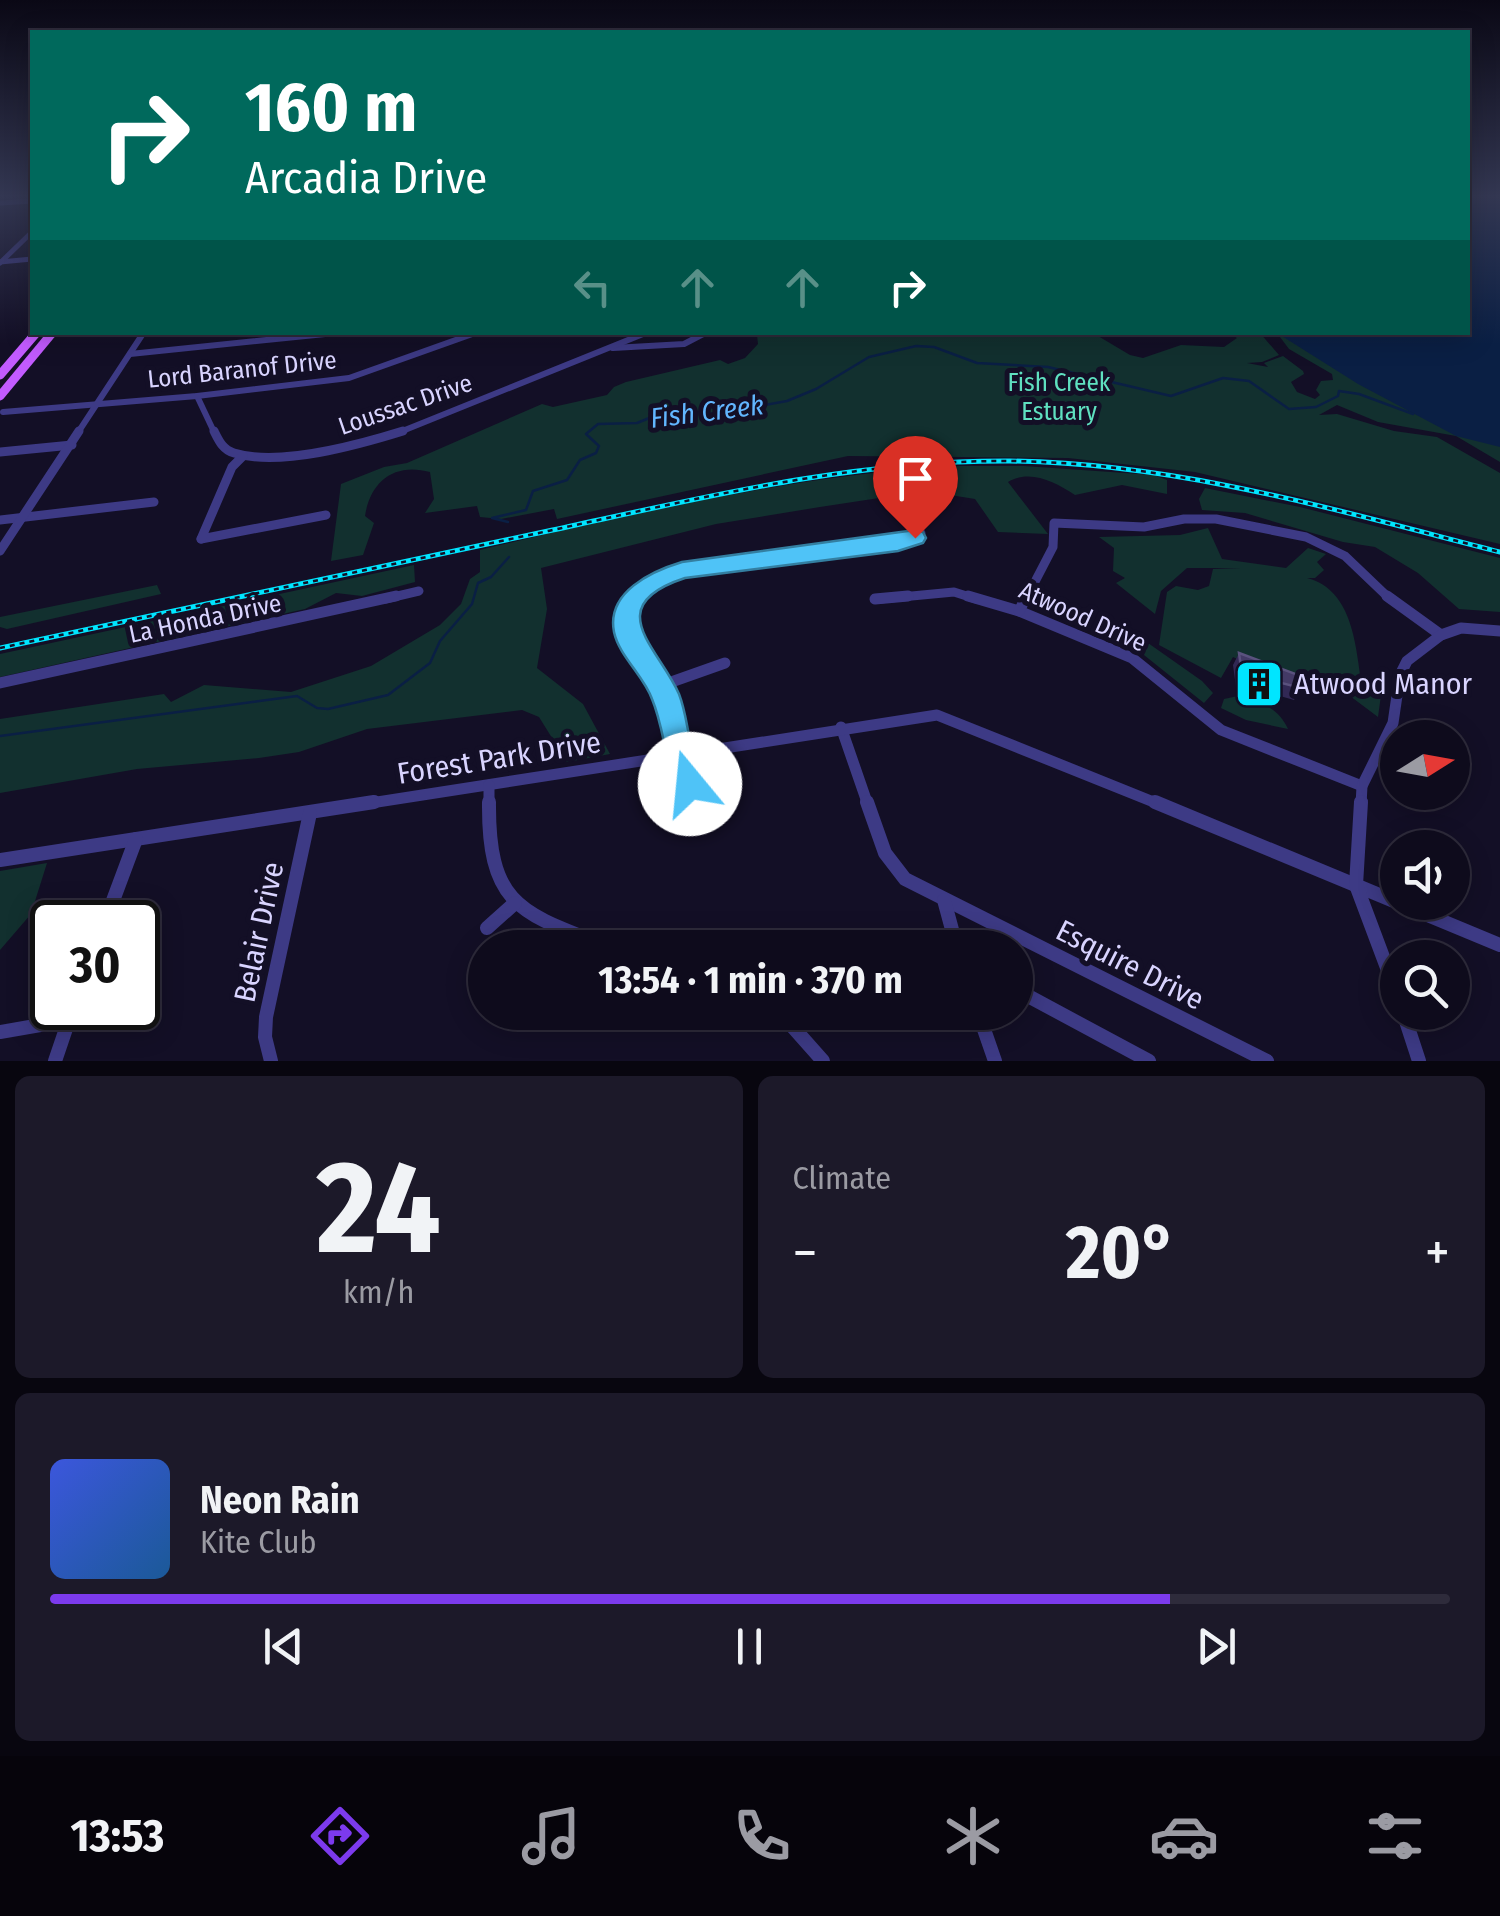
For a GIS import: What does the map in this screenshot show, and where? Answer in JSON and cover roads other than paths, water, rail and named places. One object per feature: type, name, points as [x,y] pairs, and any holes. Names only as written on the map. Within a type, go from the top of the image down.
[{"type":"main road","points":[[0,376],[34,335]]},
{"type":"main road","points":[[0,396],[50,335]]},
{"type":"street","points":[[0,262],[19,245]]},
{"type":"street","points":[[0,262],[30,260]]},
{"type":"street","points":[[0,552],[142,335]]},
{"type":"street","points":[[130,354],[316,335]]},
{"type":"street","name":"Lord Baranof Drive","points":[[3,412],[197,396],[349,378],[470,335]]},
{"type":"street","name":"Loussac Drive","points":[[243,456],[337,449],[386,437],[641,335]]},
{"type":"street","points":[[610,348],[684,344],[701,335]]},
{"type":"street","points":[[197,396],[221,445],[243,456],[232,467],[201,539],[326,516]]},
{"type":"street","points":[[0,452],[72,445]]},
{"type":"street","points":[[0,520],[154,502]]},
{"type":"street","points":[[1019,611],[1053,546],[1054,523],[1144,527],[1184,519],[1216,519],[1306,537],[1345,556],[1389,598],[1441,634]]},
{"type":"street","points":[[718,749],[713,760],[714,794],[708,798],[696,796],[688,767],[678,754],[676,728],[660,686],[626,627],[634,600],[652,582],[682,570],[898,543],[921,533]]},
{"type":"street","name":"La Honda Drive","points":[[0,684],[419,591]]},
{"type":"street","name":"Atwood Drive","points":[[875,599],[954,592],[1019,611],[1132,658],[1221,730],[1362,786]]},
{"type":"street","points":[[1380,949],[1356,885],[1362,786],[1393,723],[1400,674],[1407,661],[1441,634],[1461,628],[1500,631]]},
{"type":"street","points":[[660,686],[726,663]]},
{"type":"street","name":"Forest Park Drive","points":[[0,860],[928,714],[957,720],[1500,945]]},
{"type":"street","name":"Esquire Drive","points":[[841,727],[888,860],[905,879],[1267,1061]]},
{"type":"street","points":[[489,785],[490,864],[500,884],[515,903],[540,921],[563,930]]},
{"type":"street","name":"Belair Drive","points":[[271,1061],[265,1037],[266,1017],[310,813]]},
{"type":"street","points":[[113,900],[136,839]]},
{"type":"street","points":[[944,900],[952,930]]},
{"type":"street","points":[[487,928],[515,903]]},
{"type":"street","points":[[1033,998],[1148,1061]]},
{"type":"street","points":[[0,1032],[30,1024]]},
{"type":"street","points":[[54,1061],[65,1030]]},
{"type":"street","points":[[796,1030],[823,1061]]},
{"type":"street","points":[[985,1030],[996,1061]]},
{"type":"street","points":[[1409,1030],[1419,1061]]},
{"type":"water","points":[[1470,245],[1500,245],[1500,447],[1456,436],[1358,384],[1280,335],[1470,335]]},
{"type":"waterway","name":"Fish Creek","points":[[508,522],[492,518],[526,510],[533,491],[567,480],[580,460],[596,453],[599,446],[586,434],[598,424],[637,423],[669,410],[716,414],[787,401],[816,389],[869,357],[916,346],[934,347],[977,363],[1048,367],[1171,396],[1223,378],[1249,381],[1289,409],[1316,407],[1338,396],[1339,391],[1359,394],[1413,414]]},
{"type":"waterway","name":"Fish Creek","points":[[0,736],[297,696],[317,708],[328,709],[388,695],[430,663],[440,641],[472,604],[478,583],[491,577],[509,557]]},
{"type":"railway","points":[[0,648],[720,494],[835,474],[951,462],[1010,461],[1135,470],[1258,492],[1500,552]]},
{"type":"place","name":"Atwood Manor","points":[[1259,684]]},
{"type":"park label","name":"Fish Creek Estuary","points":[[1059,396]]}]
